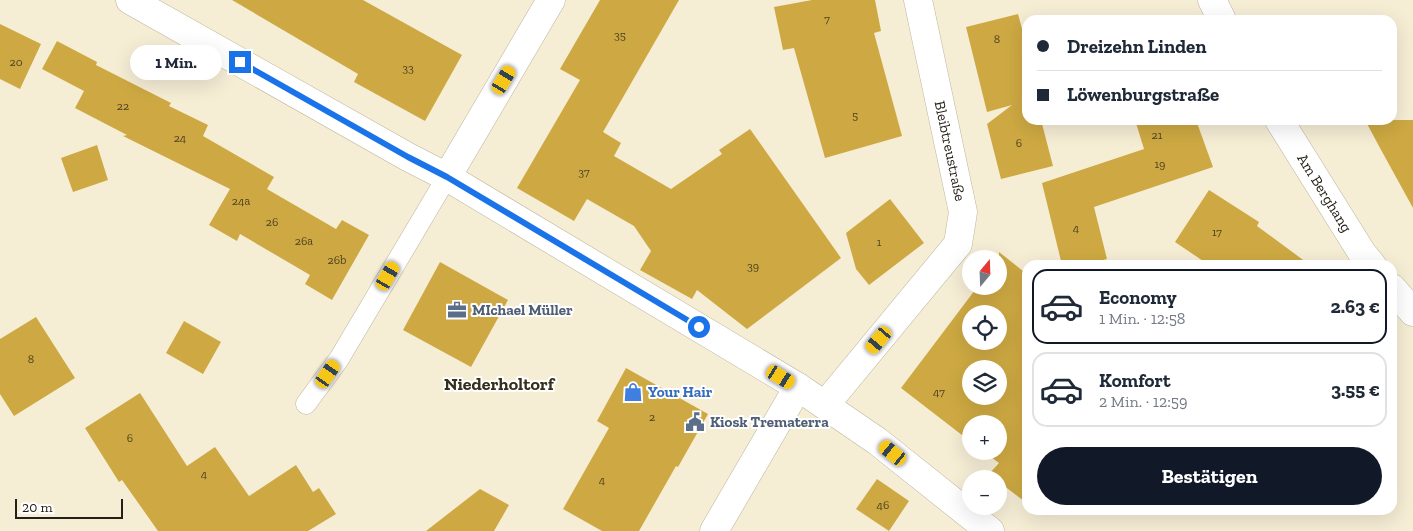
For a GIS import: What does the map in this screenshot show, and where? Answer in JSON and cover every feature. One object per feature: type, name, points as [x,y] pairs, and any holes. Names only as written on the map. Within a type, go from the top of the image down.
[{"type":"street","points":[[130,0],[447,177],[798,387],[877,441],[990,531]]},
{"type":"street","points":[[447,177],[551,0]]},
{"type":"street","name":"Bleibtreustraße","points":[[825,405],[958,244],[963,212],[918,0]]},
{"type":"street","points":[[1212,0],[1220,15]]},
{"type":"street","name":"Am Berghang","points":[[1282,125],[1368,260]]},
{"type":"street","points":[[1397,294],[1413,312]]},
{"type":"street","points":[[714,531],[798,387]]},
{"type":"lane","points":[[306,404],[339,359],[447,177]]},
{"type":"building","points":[[232,0],[363,0],[462,55],[425,121],[354,82],[358,74]]},
{"type":"building","points":[[600,0],[679,0],[603,132],[621,143],[614,156],[671,189],[722,154],[719,150],[750,129],[841,258],[747,329],[697,290],[692,299],[640,270],[651,251],[634,226],[587,199],[574,221],[517,188],[580,80],[560,69]]},
{"type":"building","points":[[812,0],[875,0],[881,31],[874,33],[902,136],[825,158],[794,48],[783,50],[774,7]]},
{"type":"building","points":[[1018,14],[1022,29],[1022,125],[1042,125],[1053,166],[1001,179],[987,124],[1012,105],[987,112],[966,27]]},
{"type":"building","points":[[0,24],[41,44],[20,89],[0,79]]},
{"type":"building","points":[[57,41],[97,62],[96,65],[171,103],[169,106],[208,125],[203,136],[274,177],[267,189],[336,229],[342,220],[369,235],[332,300],[305,284],[310,275],[240,234],[237,241],[209,225],[230,189],[123,136],[127,135],[75,108],[84,91],[42,69]]},
{"type":"building","points":[[1397,120],[1413,120],[1413,208],[1368,125],[1397,125]]},
{"type":"building","points":[[1137,125],[1198,125],[1213,167],[1094,207],[1107,259],[1061,260],[1042,183],[1144,149]]},
{"type":"building","points":[[97,145],[108,180],[73,192],[61,158]]},
{"type":"building","points":[[1209,190],[1259,222],[1257,226],[1303,260],[1202,260],[1175,242]]},
{"type":"building","points":[[890,199],[924,243],[869,285],[856,269],[846,233]]},
{"type":"building","points":[[1008,259],[1022,270],[1022,499],[1007,488],[1007,470],[993,470],[999,463],[995,460],[1007,460],[1007,415],[962,415],[962,435],[901,388],[962,307],[962,350],[1007,350],[1007,305],[964,305],[971,295],[1008,295]]},
{"type":"building","points":[[440,262],[508,300],[471,367],[403,330]]},
{"type":"building","points":[[36,317],[75,378],[14,416],[0,394],[0,339]]},
{"type":"building","points":[[184,321],[221,342],[203,374],[166,353]]},
{"type":"building","points":[[626,368],[708,414],[639,531],[602,531],[563,509],[609,428],[597,421]]},
{"type":"building","points":[[140,393],[187,466],[215,447],[249,496],[296,465],[313,492],[319,488],[336,514],[308,531],[158,531],[122,480],[119,482],[85,428]]},
{"type":"building","points":[[877,479],[909,501],[889,531],[856,509]]},
{"type":"building","points":[[480,489],[509,505],[494,531],[426,531]]},
{"type":"place","name":"MIchael Müller","points":[[457,310]]},
{"type":"place","name":"Your Hair","points":[[633,392]]},
{"type":"place","name":"Kiosk Trematerra","points":[[695,422]]},
{"type":"district","name":"Niederholtorf","points":[[499,384]]},
{"type":"route","points":[[240,62],[447,177],[699,327]]}]
